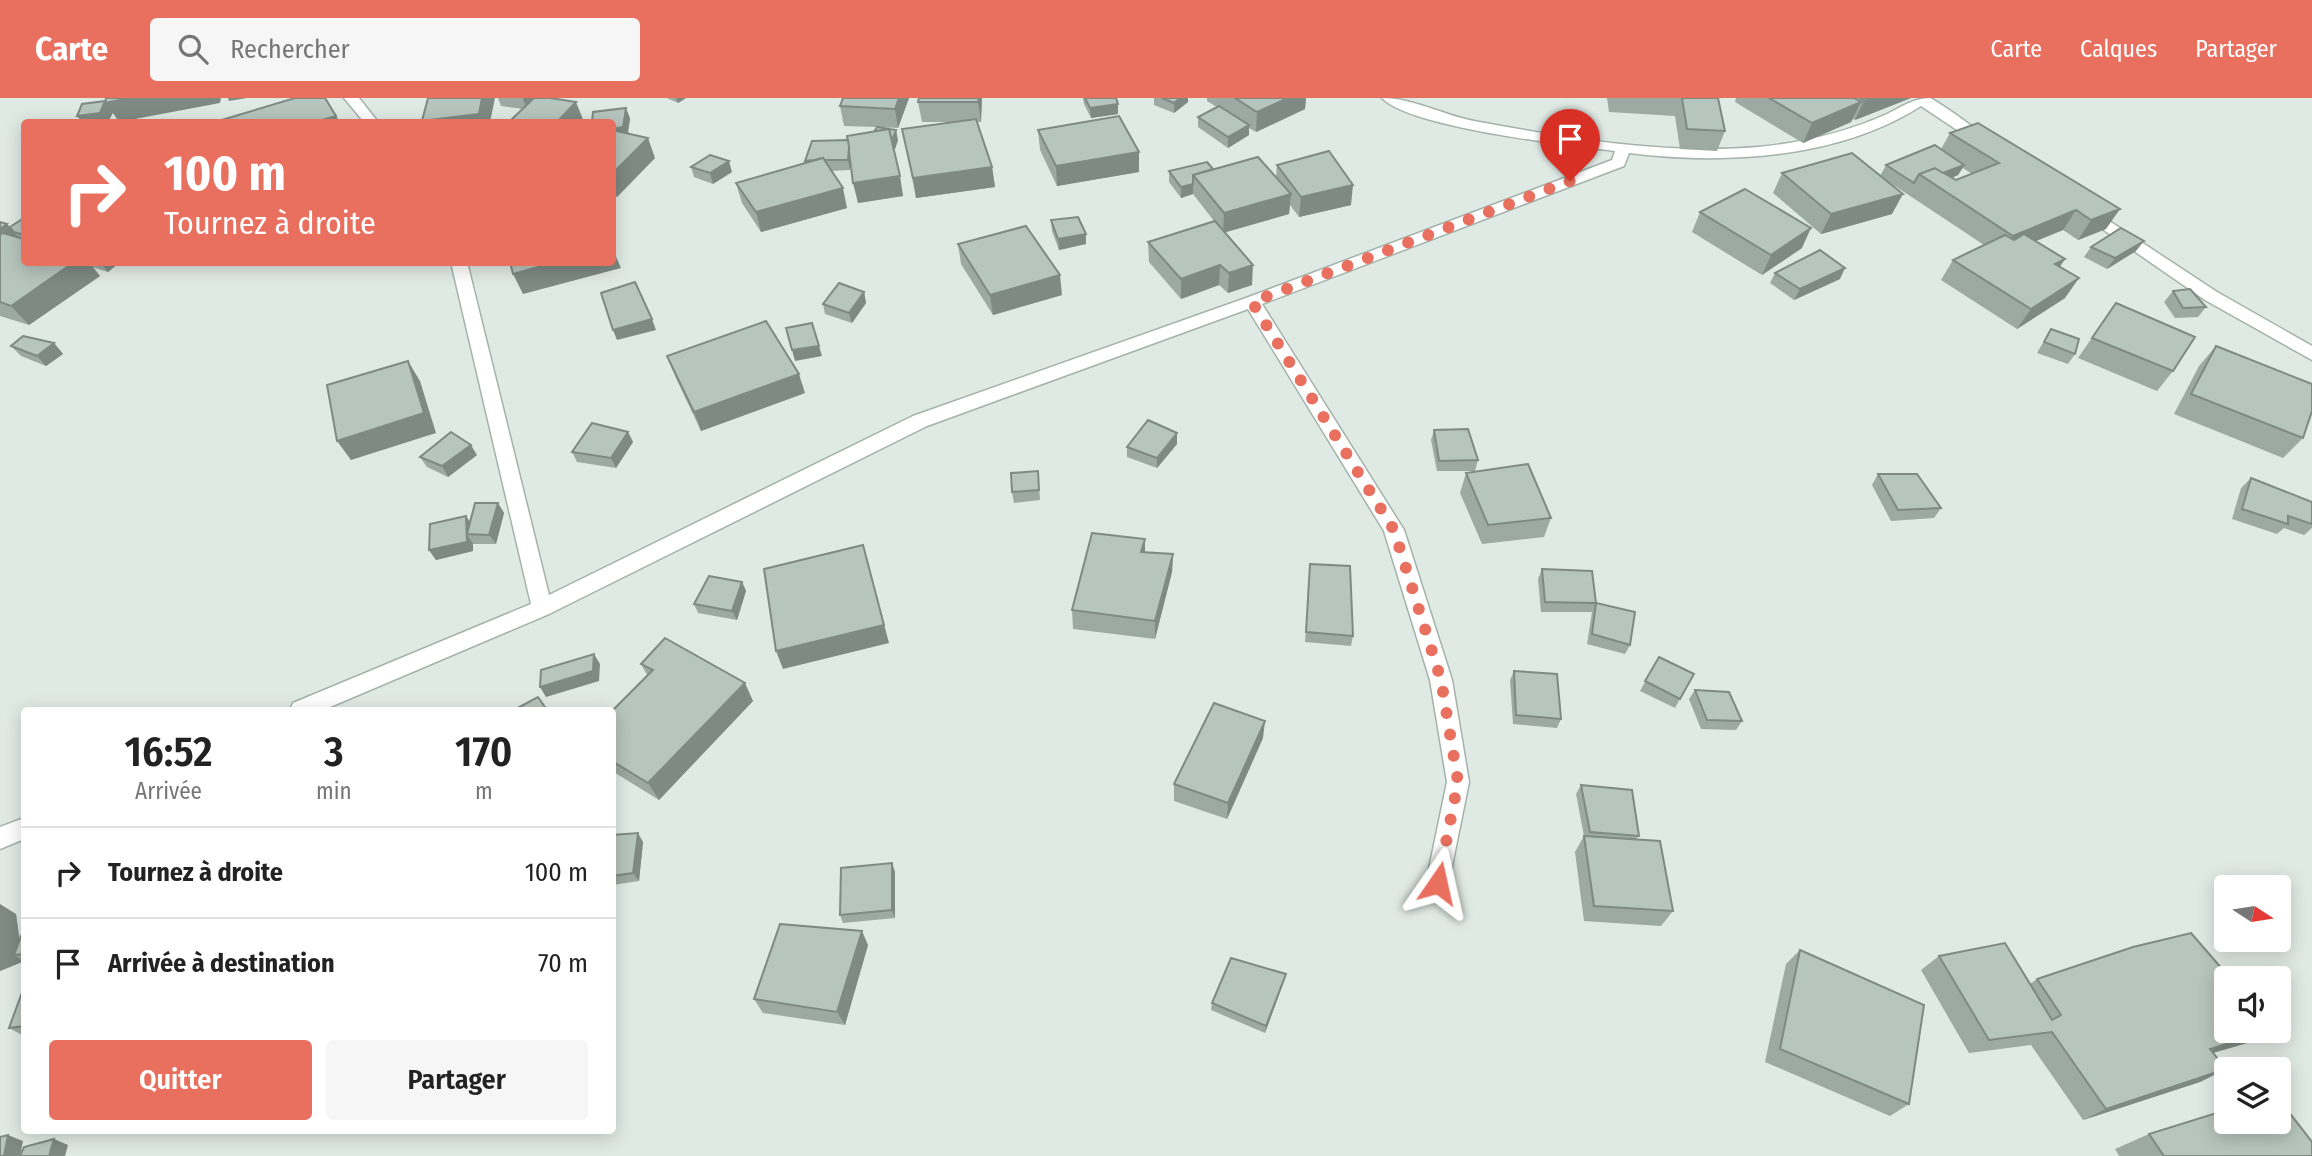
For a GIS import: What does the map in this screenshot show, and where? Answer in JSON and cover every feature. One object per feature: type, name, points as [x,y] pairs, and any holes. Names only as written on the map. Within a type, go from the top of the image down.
[{"type":"street","points":[[351,98],[368,119]]},
{"type":"street","points":[[1389,98],[1461,124],[1622,149],[1686,155],[1742,155],[1828,139],[1890,118],[1923,99],[1999,152]]},
{"type":"street","points":[[1432,114],[1442,98]]},
{"type":"street","points":[[308,707],[542,608],[920,421],[1252,302],[1619,163],[1622,149]]},
{"type":"street","points":[[2066,198],[2211,296],[2312,354]]},
{"type":"street","points":[[460,266],[542,608]]},
{"type":"street","points":[[1252,302],[1394,530],[1441,680],[1458,782],[1438,883]]},
{"type":"street","points":[[0,838],[21,829]]},
{"type":"building","points":[[106,98],[129,98],[105,103]]},
{"type":"building","points":[[295,98],[325,98],[336,116],[326,119],[225,119]]},
{"type":"building","points":[[428,98],[482,98],[479,114],[423,119]]},
{"type":"building","points":[[534,98],[576,102],[560,119],[512,119]]},
{"type":"building","points":[[843,98],[899,98],[895,109],[840,106]]},
{"type":"building","points":[[919,98],[979,98],[978,102],[918,102]]},
{"type":"building","points":[[1085,98],[1116,98],[1118,104],[1090,108]]},
{"type":"building","points":[[1162,98],[1180,98],[1174,103]]},
{"type":"building","points":[[1235,98],[1288,98],[1257,112]]},
{"type":"building","points":[[1682,98],[1718,98],[1725,131],[1687,129]]},
{"type":"building","points":[[1769,98],[1854,98],[1861,102],[1812,123]]},
{"type":"building","points":[[105,101],[100,113],[77,116],[82,104]]},
{"type":"building","points":[[1219,106],[1249,125],[1228,137],[1198,117]]},
{"type":"building","points":[[626,108],[623,127],[616,128],[616,119],[592,119],[593,112]]},
{"type":"building","points":[[1119,116],[1139,152],[1056,166],[1038,130]]},
{"type":"building","points":[[976,119],[992,167],[913,178],[902,129]]},
{"type":"building","points":[[1978,123],[2120,209],[2091,220],[2076,210],[2013,236],[1919,174],[1935,168],[1956,180],[1999,163],[1950,133]]},
{"type":"building","points":[[877,127],[896,130],[893,138],[891,139],[889,129],[874,132]]},
{"type":"building","points":[[889,129],[900,176],[853,183],[847,136]]},
{"type":"building","points":[[616,131],[648,138],[616,170]]},
{"type":"building","points":[[848,140],[848,160],[823,158],[805,161],[812,141]]},
{"type":"building","points":[[1935,145],[1964,165],[1943,173],[1935,168],[1919,174],[1914,183],[1886,165]]},
{"type":"building","points":[[1329,151],[1353,185],[1301,197],[1277,165]]},
{"type":"building","points":[[1852,153],[1903,194],[1831,214],[1782,173]]},
{"type":"building","points":[[710,155],[729,161],[710,173],[691,167]]},
{"type":"building","points":[[1258,157],[1291,194],[1224,213],[1193,175]]},
{"type":"building","points":[[823,158],[843,188],[756,212],[736,183]]},
{"type":"building","points":[[1207,162],[1213,169],[1193,175],[1193,184],[1181,187],[1169,171]]},
{"type":"building","points":[[1745,189],[1811,228],[1771,255],[1700,212]]},
{"type":"building","points":[[1078,217],[1086,234],[1058,239],[1051,220]]},
{"type":"building","points":[[21,220],[21,234],[14,232],[10,227]]},
{"type":"building","points":[[1215,221],[1253,265],[1229,273],[1220,265],[1181,279],[1148,242]]},
{"type":"building","points":[[1026,226],[1060,275],[990,295],[958,244]]},
{"type":"building","points":[[2121,228],[2144,241],[2115,258],[2091,247]]},
{"type":"building","points":[[3,233],[21,238],[21,266],[68,266],[11,306],[0,302],[0,235]]},
{"type":"building","points":[[2024,234],[2065,259],[2055,264],[2079,278],[2031,309],[1953,260],[2005,235],[2014,240]]},
{"type":"building","points":[[1820,250],[1845,268],[1800,289],[1775,273]]},
{"type":"building","points":[[511,266],[542,266],[513,274]]},
{"type":"building","points":[[635,282],[652,319],[613,330],[601,293]]},
{"type":"building","points":[[839,283],[864,292],[849,313],[823,304]]},
{"type":"building","points":[[2190,289],[2206,307],[2183,308],[2173,291]]},
{"type":"building","points":[[2116,303],[2195,337],[2173,371],[2092,338]]},
{"type":"building","points":[[766,321],[799,374],[694,412],[667,356]]},
{"type":"building","points":[[812,323],[819,346],[792,350],[786,328]]},
{"type":"building","points":[[2051,329],[2079,339],[2075,354],[2044,342]]},
{"type":"building","points":[[23,336],[54,343],[37,356],[11,346]]},
{"type":"building","points":[[2216,346],[2312,384],[2312,411],[2303,438],[2191,394]]},
{"type":"building","points":[[408,361],[424,413],[337,441],[327,385]]},
{"type":"building","points":[[1148,420],[1177,433],[1157,458],[1127,447]]},
{"type":"building","points":[[592,423],[628,432],[611,458],[572,452]]},
{"type":"building","points":[[1468,429],[1478,460],[1439,461],[1434,430]]},
{"type":"building","points":[[451,432],[471,445],[442,466],[420,457]]},
{"type":"building","points":[[1528,464],[1551,518],[1488,525],[1466,473]]},
{"type":"building","points":[[1038,471],[1039,490],[1012,492],[1011,473]]},
{"type":"building","points":[[1878,474],[1917,474],[1941,508],[1898,510]]},
{"type":"building","points":[[2251,478],[2312,502],[2312,524],[2288,516],[2288,524],[2242,509]]},
{"type":"building","points":[[475,503],[498,503],[489,535],[467,534]]},
{"type":"building","points":[[466,516],[467,542],[429,550],[430,524]]},
{"type":"building","points":[[1092,533],[1145,539],[1141,552],[1173,554],[1155,621],[1072,610]]},
{"type":"building","points":[[863,545],[884,625],[776,651],[764,569]]},
{"type":"building","points":[[1310,564],[1350,566],[1353,636],[1306,632]]},
{"type":"building","points":[[1542,569],[1592,571],[1596,603],[1545,602]]},
{"type":"building","points":[[709,576],[742,582],[732,611],[694,604]]},
{"type":"building","points":[[1596,603],[1635,612],[1630,645],[1592,634]]},
{"type":"building","points":[[665,638],[745,683],[648,783],[616,763],[616,707],[653,670],[641,664]]},
{"type":"building","points":[[594,654],[593,671],[540,687],[541,670]]},
{"type":"building","points":[[1659,657],[1694,674],[1680,699],[1645,681]]},
{"type":"building","points":[[1514,671],[1557,674],[1561,719],[1516,715]]},
{"type":"building","points":[[1695,690],[1729,692],[1742,721],[1707,720]]},
{"type":"building","points":[[538,697],[545,707],[520,707]]},
{"type":"building","points":[[1214,703],[1265,721],[1228,803],[1174,784]]},
{"type":"building","points":[[1581,785],[1632,790],[1639,836],[1590,832]]},
{"type":"building","points":[[638,833],[633,873],[616,875],[616,835]]},
{"type":"building","points":[[1584,836],[1660,841],[1673,911],[1594,906]]},
{"type":"building","points":[[892,863],[892,910],[840,915],[841,868]]},
{"type":"building","points":[[780,924],[862,931],[837,1012],[754,999]]},
{"type":"building","points":[[2191,933],[2220,966],[2214,966],[2214,1043],[2230,1043],[2210,1049],[2216,1057],[2214,1057],[2214,1073],[2106,1109],[2052,1032],[1989,1040],[1939,956],[2005,943],[2052,1020],[2061,1015],[2037,979],[2133,947]]},
{"type":"building","points":[[21,936],[21,954],[14,955]]},
{"type":"building","points":[[1800,950],[1924,1005],[1909,1104],[1780,1049]]},
{"type":"building","points":[[1231,958],[1286,974],[1266,1026],[1212,1003]]},
{"type":"building","points":[[21,995],[21,1026],[9,1028]]},
{"type":"building","points":[[2214,1114],[2214,1134],[2291,1134],[2291,1115],[2312,1142],[2312,1156],[2164,1156],[2149,1134]]},
{"type":"building","points":[[8,1135],[4,1156],[0,1156],[0,1137]]},
{"type":"building","points":[[54,1139],[49,1156],[20,1156],[24,1147]]},
{"type":"route","points":[[1438,883],[1458,782],[1441,680],[1394,530],[1252,302],[1570,181]]}]
